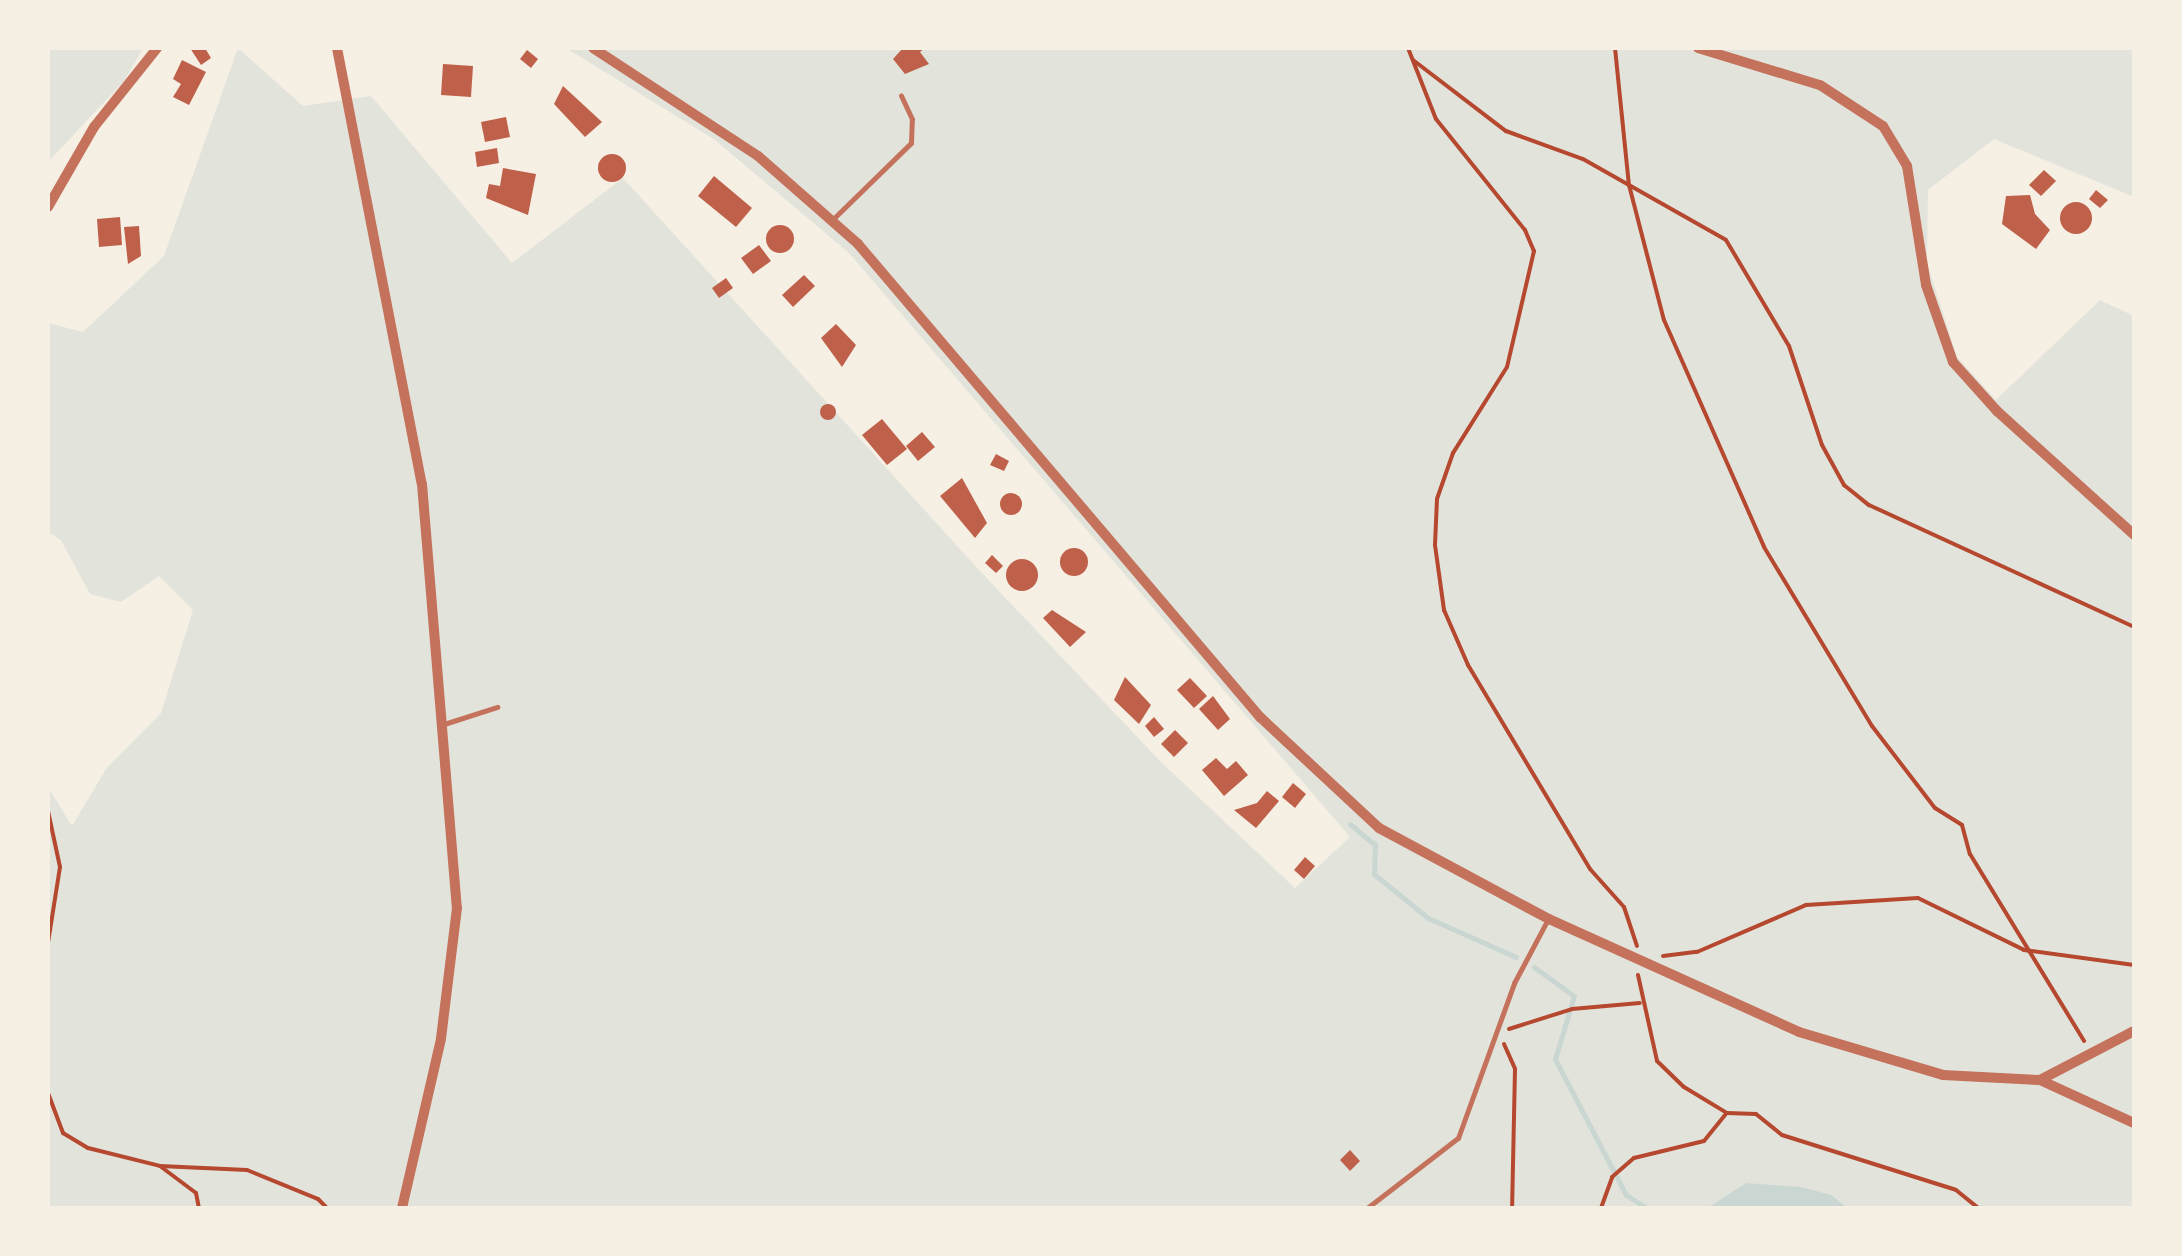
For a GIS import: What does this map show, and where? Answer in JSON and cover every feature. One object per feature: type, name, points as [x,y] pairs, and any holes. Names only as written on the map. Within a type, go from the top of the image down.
[{"type":"street","points":[[48,207],[94,127],[158,48]]},
{"type":"street","points":[[338,48],[417,449],[444,724],[454,951],[433,1084],[402,1208]]},
{"type":"street","points":[[593,48],[758,156],[833,220],[1294,755],[1411,849],[1549,919],[1799,1032],[1943,1075],[2040,1080],[2134,1123]]},
{"type":"street","points":[[1698,48],[1820,85],[1883,126],[1907,166],[1926,285],[1953,362],[1997,412],[2134,535]]},
{"type":"street","points":[[2040,1080],[2134,1031]]},
{"type":"lane","points":[[833,220],[911,144],[912,119],[901,95]]},
{"type":"lane","points":[[444,724],[497,706]]},
{"type":"lane","points":[[1367,1208],[1458,1138],[1514,983],[1549,919]]},
{"type":"path","points":[[1408,48],[1436,120],[1525,230],[1534,251],[1507,366],[1453,453],[1438,500],[1434,545],[1444,610],[1468,665],[1590,869],[1624,907],[1637,932],[1640,1003],[1657,1061],[1727,1113],[1756,1114],[1782,1134],[1956,1190],[1978,1208]]},
{"type":"path","points":[[1615,48],[1630,186],[1664,320],[1764,547],[1872,726],[1935,808],[1962,825],[1970,854],[2024,950],[2090,1052]]},
{"type":"path","points":[[1413,60],[1506,131],[1583,159],[1726,240],[1789,346],[1822,446],[1844,485],[1869,505],[2134,627]]},
{"type":"path","points":[[48,811],[60,867],[48,943]]},
{"type":"path","points":[[1636,958],[1697,952],[1806,904],[1918,898],[2024,950],[2134,966]]},
{"type":"path","points":[[1512,1208],[1515,1069],[1498,1032],[1572,1009],[1640,1003]]},
{"type":"path","points":[[48,1093],[63,1133],[88,1148],[160,1166],[247,1170],[318,1198],[327,1208]]},
{"type":"path","points":[[1600,1208],[1615,1175],[1634,1158],[1704,1141],[1727,1113]]},
{"type":"path","points":[[160,1166],[196,1193],[199,1208]]},
{"type":"shaded area","points":[[48,48],[143,48],[125,80],[48,162]]},
{"type":"shaded area","points":[[238,48],[303,106],[371,96],[512,263],[623,178],[979,570],[1161,762],[1295,888],[1350,837],[849,253],[715,140],[566,48],[2134,48],[2134,197],[1994,139],[1928,190],[1927,263],[1957,357],[1996,400],[2100,300],[2134,316],[2134,1208],[1848,1208],[1831,1195],[1746,1183],[1707,1208],[48,1208],[48,787],[72,826],[106,769],[161,713],[193,610],[159,576],[121,602],[90,594],[61,540],[48,532],[48,323],[83,332],[164,256]]},
{"type":"shaded area","points":[[1746,1183],[1801,1187],[1831,1195],[1848,1208],[1707,1208]]},
{"type":"building","points":[[190,48],[205,48],[211,58],[201,65]]},
{"type":"building","points":[[903,48],[925,48],[920,52],[929,64],[905,74],[893,59]]},
{"type":"building","points":[[527,50],[538,59],[531,68],[520,59]]},
{"type":"building","points":[[182,60],[206,72],[189,105],[173,97],[181,84],[173,79]]},
{"type":"building","points":[[443,64],[473,66],[471,97],[441,95]]},
{"type":"building","points":[[563,86],[602,122],[585,137],[554,104]]},
{"type":"building","points":[[506,117],[510,137],[485,142],[481,122]]},
{"type":"building","points":[[497,148],[499,163],[477,167],[475,152]]},
{"type":"building","points":[[612,154],[622,158],[626,168],[622,178],[612,182],[602,178],[598,168],[602,158]]},
{"type":"building","points":[[503,168],[536,174],[528,215],[486,198],[489,184],[500,186]]},
{"type":"building","points":[[2044,170],[2056,181],[2041,196],[2029,185]]},
{"type":"building","points":[[714,176],[752,208],[736,227],[698,196]]},
{"type":"building","points":[[2096,190],[2108,200],[2100,208],[2089,199]]},
{"type":"building","points":[[2030,195],[2035,214],[2050,230],[2036,249],[2002,224],[2006,196]]},
{"type":"building","points":[[2076,202],[2087,207],[2092,218],[2087,229],[2076,234],[2065,229],[2060,218],[2065,207]]},
{"type":"building","points":[[120,217],[122,245],[99,247],[97,219]]},
{"type":"building","points":[[780,225],[790,229],[794,239],[790,249],[780,253],[770,249],[766,239],[770,229]]},
{"type":"building","points":[[139,226],[141,256],[128,264],[124,227]]},
{"type":"building","points":[[759,245],[771,261],[753,274],[741,258]]},
{"type":"building","points":[[804,275],[815,286],[793,307],[782,295]]},
{"type":"building","points":[[726,278],[733,288],[719,298],[712,288]]},
{"type":"building","points":[[836,324],[856,345],[842,367],[821,338]]},
{"type":"building","points":[[828,404],[836,412],[828,420],[820,412]]},
{"type":"building","points":[[882,419],[907,449],[887,465],[862,435]]},
{"type":"building","points":[[922,432],[935,447],[918,461],[906,446]]},
{"type":"building","points":[[996,454],[1009,461],[1004,471],[990,465]]},
{"type":"building","points":[[962,478],[987,523],[975,538],[940,496]]},
{"type":"building","points":[[1011,493],[1019,496],[1019,512],[1011,515],[1003,512],[1000,504],[1003,496]]},
{"type":"building","points":[[1074,548],[1084,552],[1088,562],[1084,572],[1074,576],[1064,572],[1060,562],[1064,552]]},
{"type":"building","points":[[992,555],[1003,566],[996,573],[985,563]]},
{"type":"building","points":[[1022,559],[1033,564],[1038,575],[1033,586],[1022,591],[1011,586],[1006,575],[1011,564]]},
{"type":"building","points":[[1052,610],[1086,632],[1070,647],[1043,618]]},
{"type":"building","points":[[1125,677],[1151,705],[1139,724],[1114,700]]},
{"type":"building","points":[[1190,678],[1207,696],[1194,708],[1177,690]]},
{"type":"building","points":[[1213,696],[1230,719],[1218,730],[1199,709]]},
{"type":"building","points":[[1154,717],[1164,729],[1154,737],[1145,726]]},
{"type":"building","points":[[1175,730],[1188,743],[1174,757],[1161,744]]},
{"type":"building","points":[[1216,758],[1227,769],[1236,761],[1248,775],[1224,796],[1202,770]]},
{"type":"building","points":[[1293,783],[1306,794],[1295,808],[1282,797]]},
{"type":"building","points":[[1267,791],[1279,801],[1256,828],[1234,810],[1257,803]]},
{"type":"building","points":[[1305,857],[1315,866],[1304,879],[1294,870]]},
{"type":"building","points":[[1350,1150],[1360,1161],[1350,1171],[1340,1160]]},
{"type":"waterway","points":[[1350,824],[1375,845],[1374,874],[1428,918],[1516,957]]},
{"type":"waterway","points":[[1534,967],[1574,996],[1555,1059],[1626,1195],[1647,1208]]},
{"type":"waterway","points":[[1672,1208],[1682,1208]]}]
